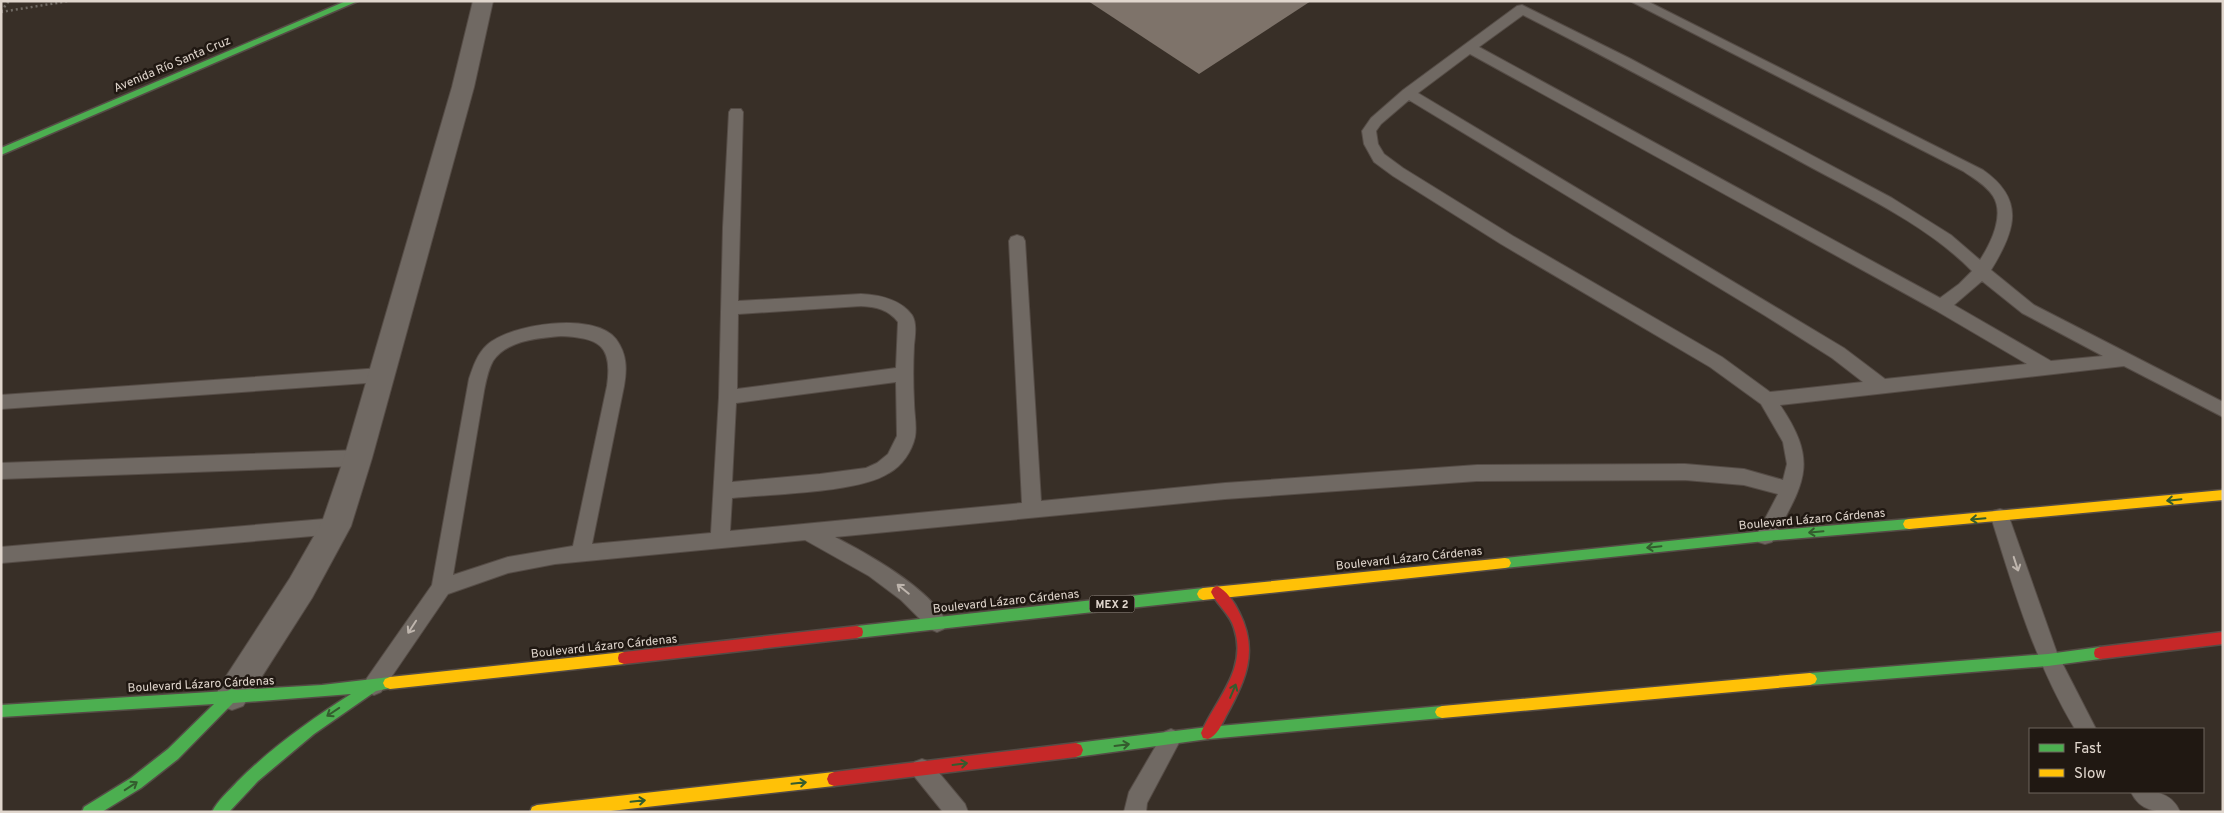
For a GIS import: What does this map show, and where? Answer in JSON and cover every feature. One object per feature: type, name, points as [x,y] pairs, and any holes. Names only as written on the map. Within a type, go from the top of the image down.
[{"type":"main road","name":"Avenida Río Santa Cruz","points":[[1,152],[354,1]]},
{"type":"main road","name":"Boulevard Lázaro Cárdenas","points":[[1,711],[232,695],[322,691],[1217,592],[1765,536],[2000,517],[2223,496]]},
{"type":"main road","points":[[1208,734],[1230,697],[1240,673],[1245,652],[1243,632],[1234,611],[1217,592]]},
{"type":"main road","points":[[537,812],[922,769],[1208,734],[1928,669],[2048,660],[2223,638]]},
{"type":"main road","points":[[219,812],[258,770],[330,714],[374,685]]},
{"type":"main road","points":[[90,812],[136,783],[173,754],[232,695]]},
{"type":"street","points":[[232,695],[302,588],[336,526],[358,458],[462,87],[483,1]]},
{"type":"lane","points":[[1636,1],[1968,167],[1996,188],[2003,199],[2007,215],[2003,229],[1982,270],[1962,290],[1941,306]]},
{"type":"lane","points":[[1765,536],[1790,490],[1796,464],[1792,442],[1781,420],[1767,399],[1716,362],[1507,240],[1398,172],[1380,158],[1371,144],[1369,131],[1376,120],[1408,93],[1526,5],[1624,61],[1887,202],[1945,239],[1982,270],[1994,283],[2028,309],[2123,360],[2223,410]]},
{"type":"lane","points":[[1470,48],[1941,306],[2050,369]]},
{"type":"lane","points":[[1408,93],[1777,315],[1838,353],[1882,386]]},
{"type":"lane","points":[[720,539],[728,397],[736,112]]},
{"type":"lane","points":[[1017,241],[1032,510]]},
{"type":"lane","points":[[722,491],[820,482],[868,474],[883,468],[894,459],[902,448],[906,436],[904,374],[907,331],[906,320],[898,310],[876,302],[861,300],[730,308]]},
{"type":"lane","points":[[374,685],[418,618],[441,588],[480,368],[491,352],[506,341],[521,335],[550,330],[573,330],[597,334],[607,341],[617,356],[613,395],[581,553]]},
{"type":"lane","points":[[1767,399],[2123,360]]},
{"type":"lane","points":[[728,397],[904,374]]},
{"type":"lane","points":[[1,402],[381,375]]},
{"type":"lane","points":[[1,471],[358,458]]},
{"type":"lane","points":[[441,588],[508,565],[555,556],[804,530],[1225,491],[1477,474],[1685,472],[1744,478],[1790,490]]},
{"type":"lane","points":[[2000,517],[2048,660],[2071,706],[2085,728]]},
{"type":"lane","points":[[1,555],[336,526]]},
{"type":"lane","points":[[804,530],[881,572],[905,590],[937,623]]},
{"type":"lane","points":[[1135,812],[1137,800],[1170,739]]},
{"type":"lane","points":[[922,769],[958,812]]},
{"type":"lane","points":[[2143,793],[2169,812]]},
{"type":"path","points":[[1,12],[9,1]]},
{"type":"path","points":[[1,12],[69,1]]},
{"type":"building","points":[[1088,1],[1311,1],[1199,74]]},
{"type":"traffic: fast","points":[[1,152],[354,1]]},
{"type":"traffic: fast","points":[[1505,563],[1765,536],[1909,524]]},
{"type":"traffic: fast","points":[[857,632],[1203,594]]},
{"type":"traffic: fast","points":[[1810,679],[2048,660],[2100,653]]},
{"type":"traffic: fast","points":[[1,711],[322,691],[390,683]]},
{"type":"traffic: fast","points":[[219,812],[253,776],[290,744],[371,688]]},
{"type":"traffic: fast","points":[[89,812],[136,783],[173,754],[232,695]]},
{"type":"traffic: fast","points":[[1076,750],[1208,733],[1442,712]]},
{"type":"traffic: slow","points":[[1909,524],[2223,495]]},
{"type":"traffic: slow","points":[[1203,594],[1505,563]]},
{"type":"traffic: slow","points":[[390,683],[624,658]]},
{"type":"traffic: slow","points":[[1442,712],[1810,679]]},
{"type":"traffic: slow","points":[[537,812],[834,779]]},
{"type":"traffic: jam","points":[[1208,733],[1237,680],[1244,645],[1241,627],[1232,610],[1217,592]]},
{"type":"traffic: jam","points":[[624,658],[857,632]]},
{"type":"traffic: jam","points":[[2100,653],[2223,638]]},
{"type":"traffic: jam","points":[[834,779],[1076,750]]}]
